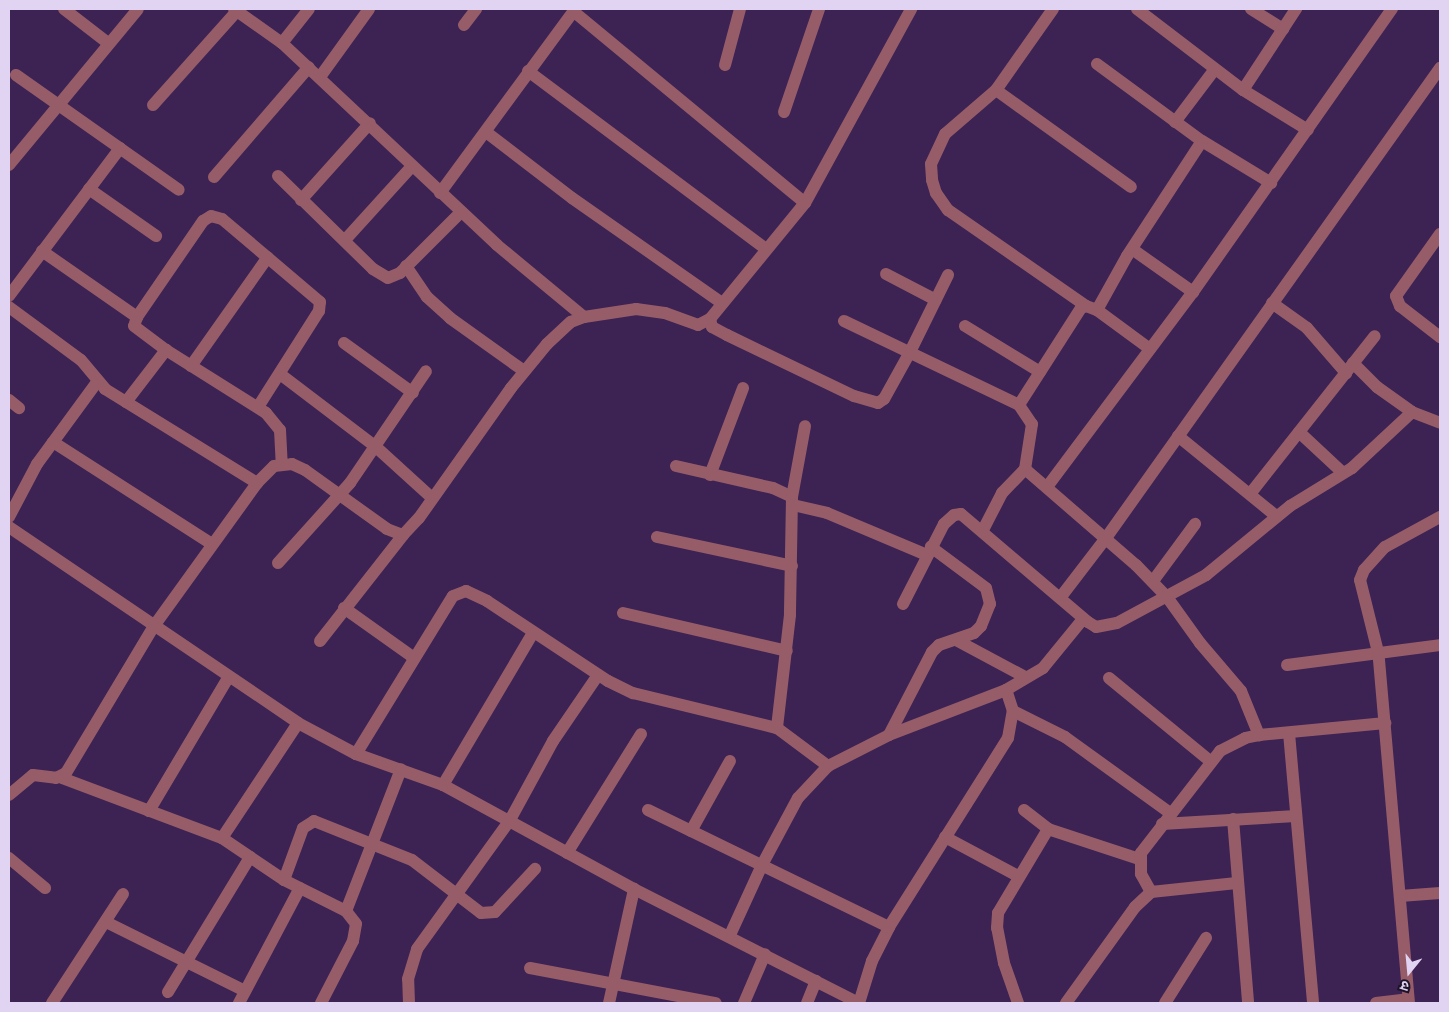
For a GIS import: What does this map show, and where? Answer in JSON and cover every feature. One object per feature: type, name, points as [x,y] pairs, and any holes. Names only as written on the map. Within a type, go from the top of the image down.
[{"type":"street","points":[[64,9],[108,43]]},
{"type":"street","points":[[9,166],[59,102],[138,9]]},
{"type":"street","points":[[282,43],[309,9]]},
{"type":"street","points":[[320,77],[369,9]]},
{"type":"street","points":[[464,25],[476,9]]},
{"type":"street","points":[[724,65],[740,9]]},
{"type":"street","points":[[784,112],[820,9]]},
{"type":"street","points":[[320,641],[432,498],[524,371],[559,330],[584,317],[636,309],[665,313],[698,325],[710,319],[805,203],[911,9]]},
{"type":"street","points":[[1053,9],[996,90],[946,134],[936,148],[931,164],[936,193],[948,210],[1150,349]]},
{"type":"street","points":[[1137,9],[1243,90],[1308,130]]},
{"type":"street","points":[[1251,9],[1283,29]]},
{"type":"street","points":[[1243,90],[1296,9]]},
{"type":"street","points":[[1047,487],[1193,292],[1392,9]]},
{"type":"street","points":[[153,105],[235,10],[282,43],[370,124],[440,193],[584,317]]},
{"type":"street","points":[[440,193],[574,10],[805,203]]},
{"type":"street","points":[[1097,64],[1202,141],[1271,183]]},
{"type":"street","points":[[214,177],[309,67]]},
{"type":"street","points":[[1060,598],[1106,538],[1440,68]]},
{"type":"street","points":[[1175,122],[1215,69]]},
{"type":"street","points":[[528,71],[766,249]]},
{"type":"street","points":[[16,75],[59,102],[179,190]]},
{"type":"street","points":[[996,90],[1131,187]]},
{"type":"street","points":[[301,200],[370,124]]},
{"type":"street","points":[[486,132],[572,198],[722,303]]},
{"type":"street","points":[[1019,405],[1040,372],[1091,308],[1132,249],[1202,141]]},
{"type":"street","points":[[9,296],[120,148]]},
{"type":"street","points":[[345,240],[412,166]]},
{"type":"street","points":[[278,176],[381,275],[395,277],[461,212]]},
{"type":"street","points":[[89,189],[156,236]]},
{"type":"street","points":[[258,406],[280,374],[320,306],[315,294],[222,219],[211,216],[203,221],[137,317],[134,326],[166,350],[258,406],[274,420],[280,430],[282,463]]},
{"type":"street","points":[[1440,234],[1396,296],[1400,306],[1440,337]]},
{"type":"street","points":[[1132,249],[1193,292]]},
{"type":"street","points":[[42,251],[137,317]]},
{"type":"street","points":[[191,366],[268,257]]},
{"type":"street","points":[[406,266],[427,297],[450,318],[524,371]]},
{"type":"street","points":[[886,274],[936,300]]},
{"type":"street","points":[[710,319],[712,327],[727,336],[854,396],[872,402],[884,399],[948,276]]},
{"type":"street","points":[[1272,304],[1307,328],[1349,368],[1412,412],[1440,423]]},
{"type":"street","points":[[9,307],[81,360],[97,382],[257,483]]},
{"type":"street","points":[[844,321],[1019,405],[1032,424],[1024,469],[1002,493],[982,530]]},
{"type":"street","points":[[965,326],[1040,372]]},
{"type":"street","points":[[1250,494],[1375,336]]},
{"type":"street","points":[[344,343],[413,393]]},
{"type":"street","points":[[126,402],[166,350]]},
{"type":"street","points":[[278,563],[339,496],[376,447],[426,371]]},
{"type":"street","points":[[280,374],[376,447],[432,498]]},
{"type":"street","points":[[9,517],[27,480],[97,382]]},
{"type":"street","points":[[710,476],[743,388]]},
{"type":"street","points":[[9,400],[19,408]]},
{"type":"street","points":[[903,604],[944,524],[954,515],[966,516],[1083,618],[1096,627],[1105,627],[1167,597],[1206,575],[1276,516],[1343,473],[1373,450],[1412,412]]},
{"type":"street","points":[[777,728],[787,651],[792,566],[792,501],[805,426]]},
{"type":"street","points":[[1299,432],[1343,473]]},
{"type":"street","points":[[1178,436],[1276,516]]},
{"type":"street","points":[[53,442],[212,544]]},
{"type":"street","points":[[62,778],[154,626],[257,483],[274,466],[282,463],[305,470],[392,532],[403,534]]},
{"type":"street","points":[[676,466],[710,476],[773,488],[792,501],[929,551],[986,588],[990,596],[981,626],[974,633],[939,645],[932,652],[889,736]]},
{"type":"street","points":[[1024,469],[1106,538],[1167,597],[1200,643],[1241,691],[1259,735]]},
{"type":"street","points":[[1376,1003],[1409,1001],[1378,652],[1360,592],[1364,570],[1385,547],[1440,517]]},
{"type":"street","points":[[1152,581],[1195,524]]},
{"type":"street","points":[[9,527],[298,724],[356,754],[443,785],[634,889],[730,935],[859,1003],[872,961],[889,927],[1008,738],[1013,711],[1006,690]]},
{"type":"street","points":[[657,537],[792,566]]},
{"type":"street","points":[[356,754],[453,596],[459,592],[474,593],[598,675],[633,693],[777,728],[828,766]]},
{"type":"street","points":[[344,608],[414,658]]},
{"type":"street","points":[[623,613],[787,651]]},
{"type":"street","points":[[730,935],[762,865],[798,798],[828,766],[889,736],[1006,690],[1043,668],[1083,618]]},
{"type":"street","points":[[443,785],[533,633]]},
{"type":"street","points":[[956,640],[1025,677]]},
{"type":"street","points":[[1287,665],[1440,645]]},
{"type":"street","points":[[409,1003],[408,979],[417,949],[510,820],[553,741],[598,675]]},
{"type":"street","points":[[149,811],[228,678]]},
{"type":"street","points":[[1109,678],[1210,761]]},
{"type":"street","points":[[1013,711],[1065,737],[1170,813]]},
{"type":"street","points":[[1151,892],[1141,874],[1139,859],[1162,824],[1210,761],[1232,744],[1259,735],[1385,723]]},
{"type":"street","points":[[222,838],[298,724]]},
{"type":"street","points":[[1288,732],[1313,1003]]},
{"type":"street","points":[[567,853],[641,734]]},
{"type":"street","points":[[691,831],[730,761]]},
{"type":"street","points":[[346,911],[401,769]]},
{"type":"street","points":[[9,795],[33,775],[62,778],[222,838],[284,880],[346,911],[356,924],[354,941],[321,1003]]},
{"type":"street","points":[[648,810],[889,927]]},
{"type":"street","points":[[1024,810],[1048,829],[1139,859]]},
{"type":"street","points":[[1162,824],[1296,816]]},
{"type":"street","points":[[1233,819],[1248,1003]]},
{"type":"street","points":[[284,880],[299,838],[308,824],[323,824],[372,842],[412,860],[480,913],[495,912],[535,869]]},
{"type":"street","points":[[1018,1003],[1008,981],[997,928],[1002,902],[1048,829]]},
{"type":"street","points":[[945,837],[1018,876]]},
{"type":"street","points":[[168,992],[250,857]]},
{"type":"street","points":[[9,858],[45,888]]},
{"type":"street","points":[[1066,1003],[1135,907],[1151,892],[1237,883]]},
{"type":"street","points":[[239,1003],[300,888]]},
{"type":"street","points":[[609,1003],[634,889]]},
{"type":"street","points":[[1400,896],[1440,893]]},
{"type":"street","points":[[52,1003],[123,894]]},
{"type":"street","points":[[106,922],[150,946],[186,960],[245,991]]},
{"type":"street","points":[[1166,1003],[1206,938]]},
{"type":"street","points":[[744,1003],[765,954]]},
{"type":"street","points":[[530,968],[716,1003]]},
{"type":"street","points":[[807,1003],[816,981]]}]
